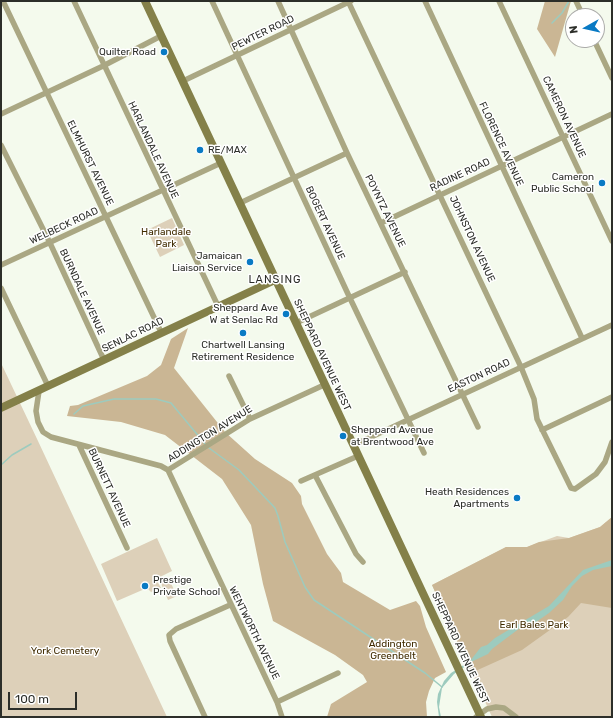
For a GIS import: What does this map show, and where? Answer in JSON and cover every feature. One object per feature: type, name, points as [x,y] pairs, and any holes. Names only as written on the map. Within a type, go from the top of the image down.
[{"type":"main road","name":"SHEPPARD AVENUE WEST","points":[[144,1],[481,717]]},
{"type":"main road","name":"SENLAC ROAD","points":[[1,408],[275,280]]},
{"type":"street","name":"ELMHURST AVENUE","points":[[3,1],[161,332]]},
{"type":"street","name":"HARLANDALE AVENUE","points":[[74,1],[103,66],[218,306]]},
{"type":"street","name":"BOGERT AVENUE","points":[[212,1],[350,298],[410,420],[424,453]]},
{"type":"street","name":"POYNTZ AVENUE","points":[[278,1],[347,153],[478,427]]},
{"type":"street","name":"PEWTER ROAD","points":[[182,80],[349,1]]},
{"type":"street","name":"JOHNSTON AVENUE","points":[[349,1],[521,366],[534,399],[537,419],[571,488],[575,489],[596,474],[605,462],[612,442]]},
{"type":"street","name":"FLORENCE AVENUE","points":[[425,1],[582,338]]},
{"type":"street","name":"CAMERON AVENUE","points":[[499,1],[612,241]]},
{"type":"street","points":[[1,114],[103,66],[161,36]]},
{"type":"street","points":[[598,48],[612,78]]},
{"type":"street","name":"RADINE ROAD","points":[[381,223],[612,114]]},
{"type":"street","name":"BURNDALE AVENUE","points":[[1,145],[50,243],[104,360]]},
{"type":"street","points":[[240,203],[347,153]]},
{"type":"street","name":"WELBECK ROAD","points":[[1,265],[106,217],[162,189],[221,163]]},
{"type":"street","points":[[296,323],[405,272]]},
{"type":"street","points":[[1,288],[48,386]]},
{"type":"street","name":"EASTON ROAD","points":[[354,445],[410,420],[521,366],[612,325]]},
{"type":"street","points":[[229,376],[250,419]]},
{"type":"street","name":"ADDINGTON AVENUE","points":[[79,445],[161,466],[168,470],[233,428],[324,385]]},
{"type":"street","name":"BURNETT AVENUE","points":[[39,391],[36,411],[38,422],[43,432],[51,437],[79,445],[127,548]]},
{"type":"street","points":[[542,430],[612,397]]},
{"type":"street","points":[[301,481],[358,456]]},
{"type":"street","name":"WENTWORTH AVENUE","points":[[168,470],[282,717]]},
{"type":"street","points":[[315,475],[356,554],[363,562]]},
{"type":"street","points":[[205,717],[170,641],[169,635],[176,629],[230,606]]},
{"type":"street","points":[[276,702],[338,673]]},
{"type":"street","points":[[476,717],[487,709],[496,707],[504,708],[516,717]]},
{"type":"green space","points":[[545,1],[571,1],[569,8],[565,8],[565,22],[555,57],[537,29]]},
{"type":"green space","name":"Harlandale Park","points":[[172,218],[184,245],[160,257],[147,230]]},
{"type":"green space","name":"Addington Greenbelt","points":[[188,328],[174,368],[225,432],[255,459],[292,483],[301,496],[302,504],[327,554],[341,573],[343,582],[390,610],[416,601],[420,606],[426,627],[446,672],[435,678],[429,691],[426,702],[427,717],[327,717],[331,704],[367,682],[363,675],[335,655],[273,621],[263,584],[251,525],[222,479],[165,435],[121,422],[67,416],[70,406],[78,405],[147,376],[161,365],[171,339]]},
{"type":"green space","name":"York Cemetery","points":[[1,363],[38,441],[167,717],[1,717]]},
{"type":"green space","name":"Earl Bales Park","points":[[612,517],[612,717],[492,717],[432,585],[506,547],[527,547],[557,536],[569,538],[600,527]]},
{"type":"green space","points":[[612,517],[612,608],[581,603],[568,617],[522,650],[471,673],[432,585],[506,547],[527,547],[539,542],[569,538],[600,527]]},
{"type":"green space","points":[[157,538],[172,571],[156,579],[161,588],[151,592],[147,588],[117,601],[101,564]]},
{"type":"green space","points":[[168,577],[177,596],[168,600],[160,581]]},
{"type":"water","points":[[612,560],[612,566],[593,570],[582,576],[572,586],[563,600],[549,613],[536,622],[520,628],[492,649],[488,654],[473,661],[454,674],[442,688],[439,707],[441,717],[439,717],[437,702],[438,694],[444,681],[451,673],[470,661],[481,647],[487,645],[495,638],[549,606],[583,570]]},
{"type":"waterway","points":[[552,23],[562,13],[569,1]]},
{"type":"waterway","points":[[74,414],[83,406],[114,399],[156,399],[171,403],[206,445]]},
{"type":"waterway","points":[[1,465],[12,455],[31,444]]},
{"type":"waterway","points":[[209,448],[239,470],[275,508],[285,542],[305,587],[314,600],[425,673],[442,687]]},
{"type":"place","name":"Quilter Road","points":[[164,52]]},
{"type":"place","name":"RE/MAX","points":[[200,150]]},
{"type":"place","name":"Cameron Public School","points":[[602,183]]},
{"type":"place","name":"Jamaican Liaison Service","points":[[250,262]]},
{"type":"place","name":"Sheppard Ave W at Senlac Rd","points":[[286,314]]},
{"type":"place","name":"Chartwell Lansing Retirement Residence","points":[[243,333]]},
{"type":"place","name":"Sheppard Avenue at Brentwood Ave","points":[[343,436]]},
{"type":"place","name":"Heath Residences Apartments","points":[[517,498]]},
{"type":"place","name":"Prestige Private School","points":[[145,586]]},
{"type":"district","name":"LANSING","points":[[275,280]]}]
